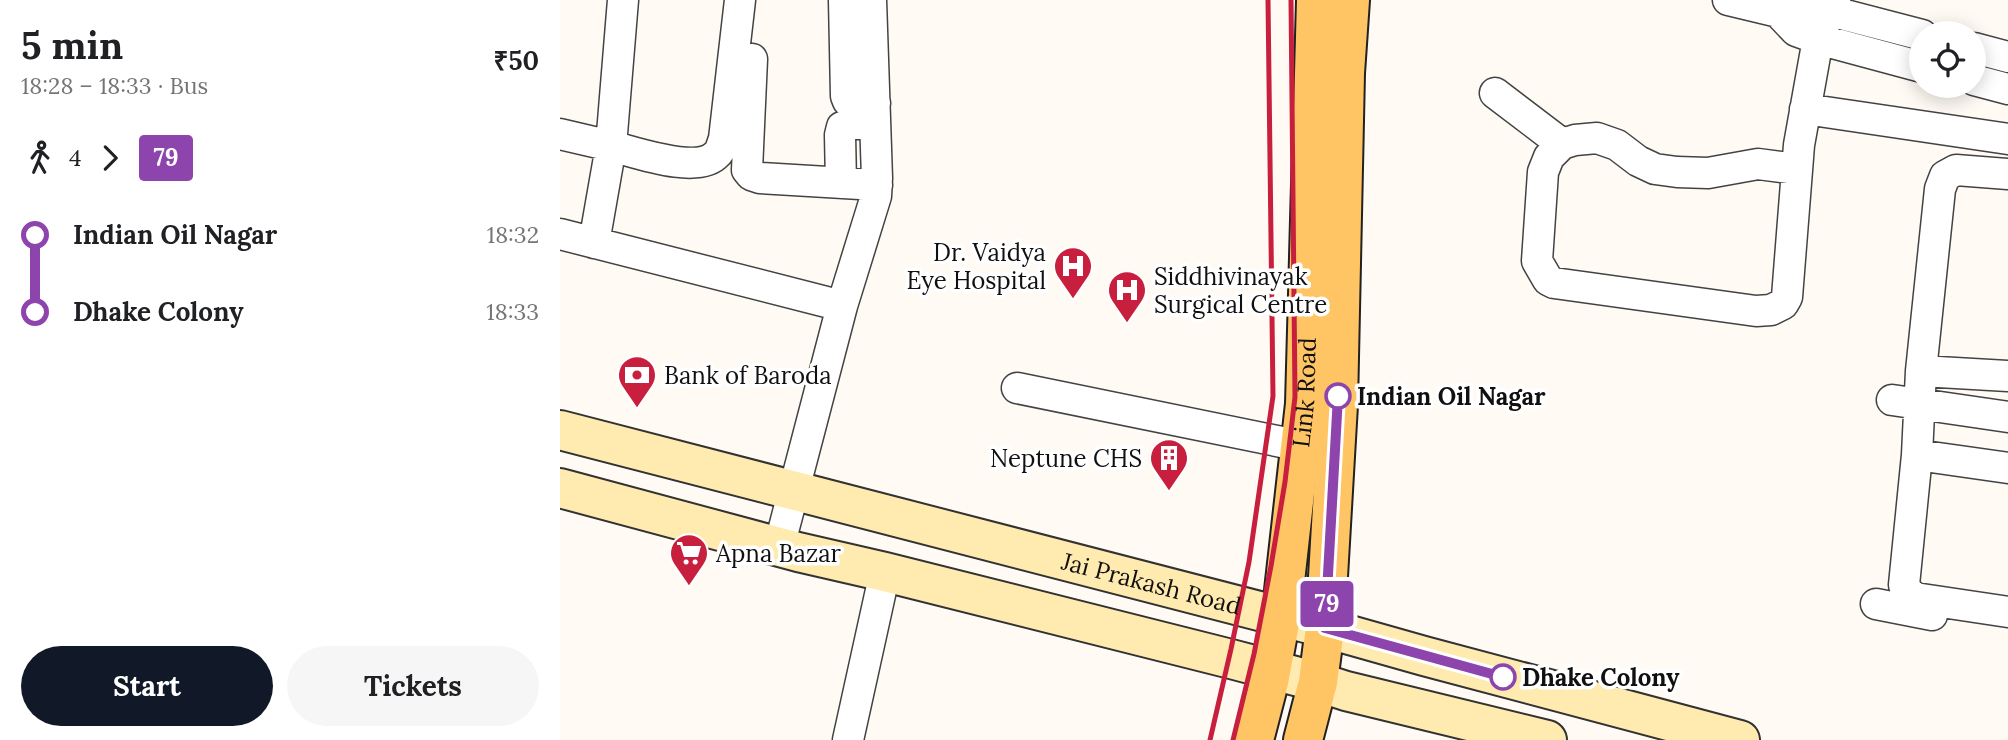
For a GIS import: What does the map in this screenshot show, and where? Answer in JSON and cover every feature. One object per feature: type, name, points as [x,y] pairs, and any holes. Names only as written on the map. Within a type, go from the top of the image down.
[{"type":"main road","name":"Link Road","points":[[1254,740],[1317,449],[1305,404],[1316,0]]},
{"type":"main road","name":"Link Road","points":[[1303,740],[1318,682],[1325,628],[1317,449],[1350,0]]},
{"type":"main road","name":"Jai Prakash Road","points":[[560,430],[1325,628],[1740,740]]},
{"type":"main road","points":[[560,488],[779,547],[1546,740]]},
{"type":"street","points":[[594,243],[611,146],[623,0]]},
{"type":"street","points":[[560,134],[672,163],[705,161],[718,154],[724,139],[740,0]]},
{"type":"street","points":[[754,0],[748,173],[755,177],[877,185]]},
{"type":"street","points":[[1728,0],[1779,12],[1803,4],[1832,6],[1909,31]]},
{"type":"street","points":[[1797,169],[1758,164],[1699,174],[1677,172],[1655,169],[1638,161],[1617,145],[1597,138],[1562,144],[1549,157],[1543,173],[1537,261],[1548,280],[1555,283],[1756,311],[1771,310],[1783,304],[1787,297],[1797,169],[1805,109],[1818,39],[1832,6]]},
{"type":"street","points":[[779,547],[842,306],[876,196],[875,126],[859,62],[858,10]]},
{"type":"street","points":[[1779,12],[1796,31],[1909,64]]},
{"type":"street","points":[[1986,51],[2008,57]]},
{"type":"street","points":[[1986,83],[2008,89]]},
{"type":"street","points":[[1494,93],[1562,144]]},
{"type":"street","points":[[1805,109],[2008,139]]},
{"type":"street","points":[[841,183],[841,152],[875,126]]},
{"type":"street","points":[[2008,174],[1956,170],[1945,176],[1938,200],[1920,370],[1906,402],[1917,455],[1904,585],[1915,598],[2008,612]]},
{"type":"street","points":[[560,234],[842,306]]},
{"type":"street","points":[[1920,370],[2008,376]]},
{"type":"street","points":[[1017,388],[1317,449]]},
{"type":"street","points":[[1906,402],[2008,417]]},
{"type":"street","points":[[1917,455],[2008,468]]},
{"type":"street","points":[[848,740],[885,572]]},
{"type":"street","points":[[1876,604],[2008,629]]},
{"type":"railway","points":[[1210,740],[1249,562],[1273,396],[1268,0]]},
{"type":"railway","points":[[1233,740],[1254,654],[1271,566],[1295,397],[1291,0]]},
{"type":"bus line","name":"79","points":[[1338,396],[1325,628],[1503,677]]},
{"type":"place","name":"Dr. Vaidya Eye Hospital","points":[[1073,300]]},
{"type":"place","name":"Siddhivinayak Surgical Centre","points":[[1127,324]]},
{"type":"place","name":"Indian Oil Nagar","points":[[1338,396]]},
{"type":"place","name":"Bank of Baroda","points":[[637,409]]},
{"type":"place","name":"Neptune CHS","points":[[1169,492]]},
{"type":"place","name":"Apna Bazar","points":[[689,587]]},
{"type":"place","name":"Dhake Colony","points":[[1503,677]]}]
